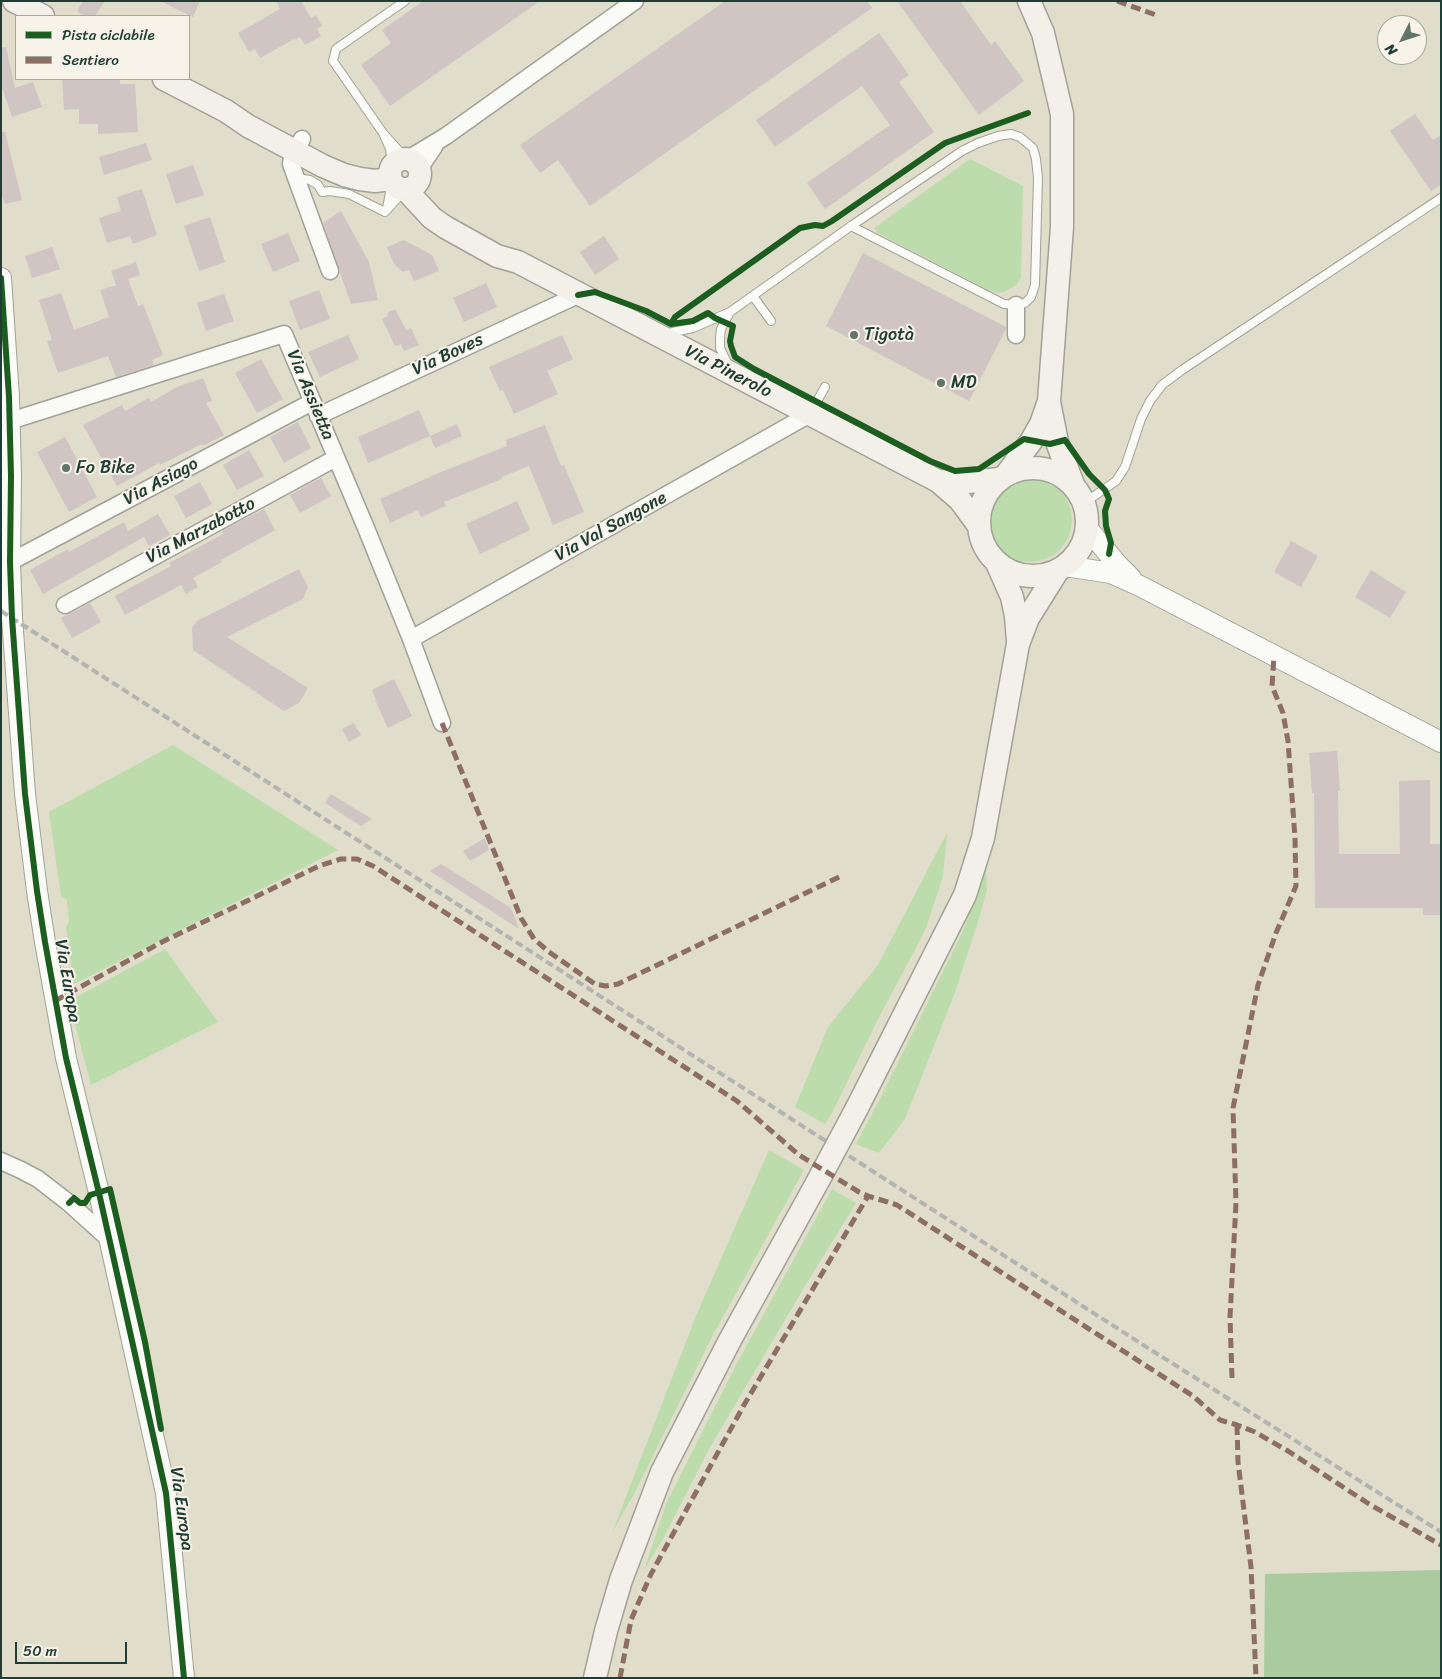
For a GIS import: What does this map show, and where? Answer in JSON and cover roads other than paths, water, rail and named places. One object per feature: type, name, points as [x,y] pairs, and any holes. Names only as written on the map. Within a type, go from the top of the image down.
[{"type":"main road","points":[[1018,644],[1016,616],[1012,597],[997,563],[981,540],[978,526],[980,508],[987,492],[1002,477],[1032,440],[1041,424],[1049,400],[1062,227],[1062,114],[1043,33],[1029,1]]},
{"type":"main road","points":[[22,3],[41,15]]},
{"type":"main road","points":[[166,80],[226,111],[252,118],[299,145],[358,166],[403,172]]},
{"type":"main road","name":"Via Pinerolo","points":[[403,172],[448,215],[490,239],[518,262],[578,295],[938,481],[960,500],[978,526]]},
{"type":"main road","points":[[595,1678],[621,1580],[662,1472],[730,1340],[857,1108],[965,895],[984,838],[1018,644],[1028,618],[1062,568],[1076,556],[1083,543],[1087,528],[1087,516],[1057,442],[1049,400]]},
{"type":"main road","points":[[1002,477],[1023,468],[1042,468],[1060,475],[1079,495]]},
{"type":"main road","name":"Via Pinerolo","points":[[938,481],[968,482],[1002,477]]},
{"type":"main road","points":[[997,563],[1011,572],[1026,576],[1043,576],[1062,568]]},
{"type":"street","points":[[403,172],[430,152],[440,140],[635,1]]},
{"type":"street","points":[[299,145],[291,164],[296,182],[330,270]]},
{"type":"street","name":"Via Europa","points":[[1,278],[10,421],[12,618],[25,794],[45,942],[66,1058],[110,1240],[166,1493],[184,1678]]},
{"type":"street","name":"Via Boves","points":[[315,409],[578,295]]},
{"type":"street","points":[[1016,305],[1016,335]]},
{"type":"street","name":"Via Assietta","points":[[10,421],[284,334],[411,639],[442,723]]},
{"type":"street","name":"Via Asiago","points":[[10,562],[315,409]]},
{"type":"street","name":"Via Val Sangone","points":[[411,639],[810,414]]},
{"type":"street","name":"Via Marzabotto","points":[[65,605],[336,458]]},
{"type":"street","points":[[1087,528],[1116,564],[1140,586]]},
{"type":"street","points":[[1062,568],[1111,573],[1140,586],[1441,742]]},
{"type":"street","points":[[1,1161],[38,1179],[69,1203],[110,1240]]},
{"type":"lane","points":[[386,212],[403,172],[383,132],[333,61],[336,49],[405,1]]},
{"type":"lane","points":[[383,132],[403,172]]},
{"type":"lane","points":[[659,336],[693,328],[730,312],[851,226],[962,151],[998,136],[1011,134],[1020,137],[1033,148],[1038,178],[1035,285],[1032,297],[1025,303],[1016,305],[1004,304],[851,226]]},
{"type":"lane","points":[[386,212],[403,172]]},
{"type":"lane","points":[[296,182],[303,179],[310,180],[318,185],[322,192],[330,191],[349,194],[386,212]]},
{"type":"lane","points":[[1079,495],[1116,482],[1126,468],[1141,419],[1150,401],[1162,385],[1441,198]]},
{"type":"lane","points":[[752,296],[771,320]]},
{"type":"lane","points":[[730,312],[721,329],[720,348],[725,362],[737,376]]},
{"type":"lane","points":[[810,414],[824,387]]},
{"type":"railway","points":[[1,611],[1151,1350],[1441,1532]]},
{"type":"place","name":"Tigotà","points":[[854,335]]},
{"type":"place","name":"MD","points":[[941,383]]},
{"type":"place","name":"Fo Bike","points":[[66,468]]}]
